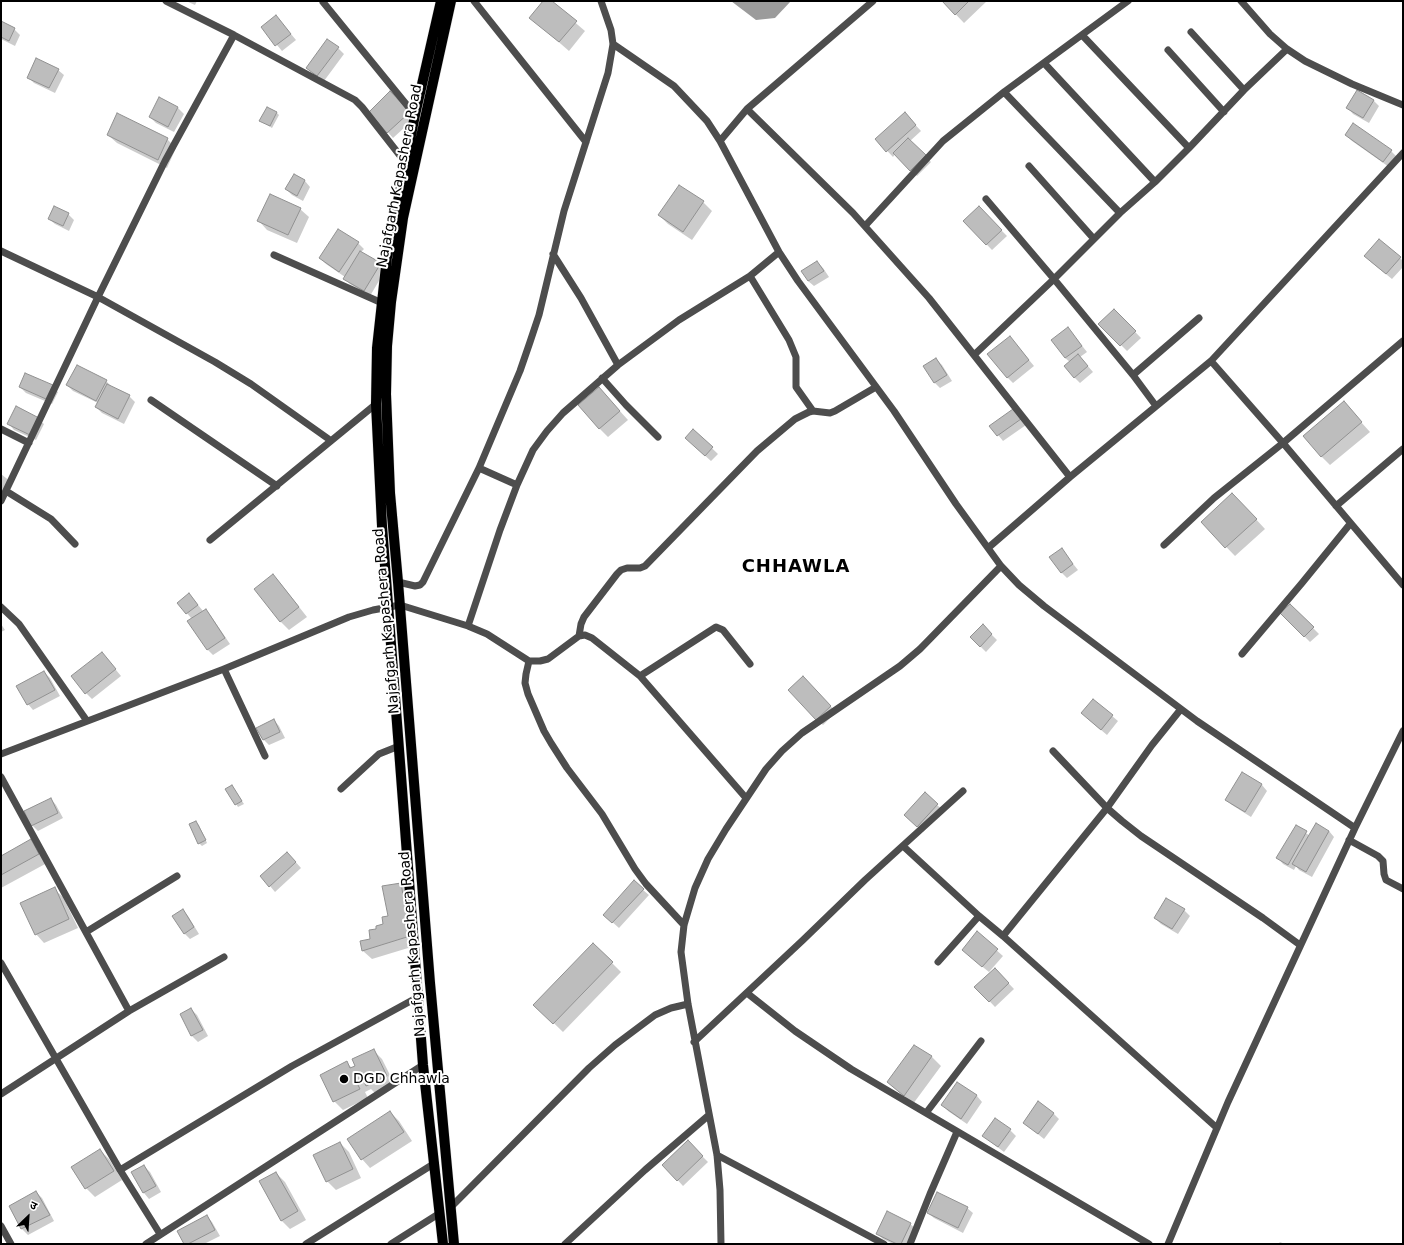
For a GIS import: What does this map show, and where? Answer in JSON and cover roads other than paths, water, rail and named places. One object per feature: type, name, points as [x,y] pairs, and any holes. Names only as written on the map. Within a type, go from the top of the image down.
[{"type":"main road","points":[[441,1],[405,162],[387,257],[376,348],[376,404],[382,526],[423,1065],[443,1244]]},
{"type":"main road","name":"Najafgarh Kapashera Road","points":[[451,1],[403,218],[391,302],[387,346],[386,394],[390,493],[431,990],[454,1244]]},
{"type":"street","points":[[166,1],[355,100],[362,106],[405,162]]},
{"type":"street","points":[[474,1],[586,142]]},
{"type":"street","points":[[398,582],[415,586],[420,585],[423,582],[478,468],[520,372],[539,316],[564,211],[608,73],[613,44],[611,30],[601,1]]},
{"type":"street","points":[[720,141],[747,109],[872,1]]},
{"type":"street","points":[[865,226],[934,149],[1004,92],[1128,1]]},
{"type":"street","points":[[1241,1],[1270,34],[1287,49],[1305,61],[1352,84],[1403,105]]},
{"type":"street","points":[[323,2],[415,115]]},
{"type":"street","points":[[1191,32],[1244,90]]},
{"type":"street","points":[[1082,35],[1189,148]]},
{"type":"street","points":[[1,501],[165,160],[234,36]]},
{"type":"street","points":[[613,44],[674,86],[707,122],[720,141],[779,252],[815,305],[894,411],[956,504],[1001,566],[1019,585],[1044,606],[1181,708],[1354,828]]},
{"type":"street","points":[[974,356],[1120,213],[1155,182],[1244,90],[1287,49]]},
{"type":"street","points":[[1168,50],[1224,112]]},
{"type":"street","points":[[1044,63],[1155,182]]},
{"type":"street","points":[[1004,92],[1120,213]]},
{"type":"street","points":[[747,109],[865,226],[929,298],[1070,477]]},
{"type":"street","points":[[988,548],[1070,477],[1211,361],[1403,153]]},
{"type":"street","points":[[1029,166],[1094,239]]},
{"type":"street","points":[[986,199],[1054,278],[1133,375],[1156,406]]},
{"type":"street","points":[[1,251],[98,297],[176,340],[251,384],[330,440]]},
{"type":"street","points":[[468,626],[517,485],[534,450],[547,431],[563,412],[618,364],[679,320],[750,276],[779,252]]},
{"type":"street","points":[[553,254],[581,298],[618,364]]},
{"type":"street","points":[[274,255],[382,303]]},
{"type":"street","points":[[750,276],[790,340],[796,357],[796,387],[813,411]]},
{"type":"street","points":[[1133,375],[1199,318]]},
{"type":"street","points":[[1164,545],[1214,498],[1283,443],[1403,341]]},
{"type":"street","points":[[1211,361],[1283,443],[1403,585]]},
{"type":"street","points":[[602,378],[658,437]]},
{"type":"street","points":[[579,636],[584,617],[617,574],[621,570],[627,568],[640,568],[645,566],[757,451],[795,419],[813,411],[830,413],[876,387]]},
{"type":"street","points":[[151,400],[277,486]]},
{"type":"street","points":[[210,540],[277,486],[330,440],[376,404]]},
{"type":"street","points":[[1,429],[29,443]]},
{"type":"street","points":[[1336,506],[1403,449]]},
{"type":"street","points":[[478,468],[517,485]]},
{"type":"street","points":[[6,491],[51,519],[75,544]]},
{"type":"street","points":[[1242,654],[1350,524]]},
{"type":"street","points":[[721,1244],[720,1190],[717,1155],[694,1042],[682,952],[684,925],[695,888],[708,859],[746,798],[782,750],[802,733],[900,666],[920,649],[1001,566]]},
{"type":"street","points":[[1,754],[224,669],[349,617],[373,610],[400,605],[468,626],[486,634],[529,661],[548,659],[579,636],[585,635],[592,638],[640,676],[746,798]]},
{"type":"street","points":[[1,607],[19,624],[87,721]]},
{"type":"street","points":[[640,676],[716,627],[723,630],[750,664]]},
{"type":"street","points":[[529,661],[526,683],[528,694],[544,731],[551,743],[602,814],[635,869],[646,884],[684,925]]},
{"type":"street","points":[[224,669],[265,756]]},
{"type":"street","points":[[1003,936],[1107,808],[1181,708]]},
{"type":"street","points":[[1168,1244],[1217,1128],[1300,945],[1354,828],[1403,731]]},
{"type":"street","points":[[341,789],[379,754],[398,746]]},
{"type":"street","points":[[1053,751],[1107,808],[1141,836],[1257,914],[1300,945]]},
{"type":"street","points":[[1,777],[129,1011]]},
{"type":"street","points":[[694,1042],[865,880],[963,791]]},
{"type":"street","points":[[1349,840],[1378,856],[1383,861],[1386,880],[1403,889]]},
{"type":"street","points":[[903,846],[979,916],[1217,1128]]},
{"type":"street","points":[[86,932],[177,876]]},
{"type":"street","points":[[938,962],[979,916]]},
{"type":"street","points":[[1,1094],[129,1011],[224,957]]},
{"type":"street","points":[[1,963],[120,1170],[160,1234]]},
{"type":"street","points":[[747,993],[821,1050],[851,1069],[1149,1244]]},
{"type":"street","points":[[120,1170],[292,1066],[418,997]]},
{"type":"street","points":[[451,1207],[589,1068],[615,1045],[655,1015],[671,1008],[688,1004]]},
{"type":"street","points":[[926,1113],[981,1041]]},
{"type":"street","points":[[146,1244],[423,1065]]},
{"type":"street","points":[[566,1244],[645,1170],[709,1115]]},
{"type":"street","points":[[910,1244],[957,1132]]},
{"type":"street","points":[[717,1155],[884,1244]]},
{"type":"street","points":[[306,1244],[435,1163]]},
{"type":"street","points":[[391,1244],[440,1213]]},
{"type":"street","points":[[1,1226],[11,1244]]},
{"type":"place","name":"DGD Chhawla","points":[[344,1079]]},
{"type":"district","name":"CHHAWLA","points":[[796,567]]}]
